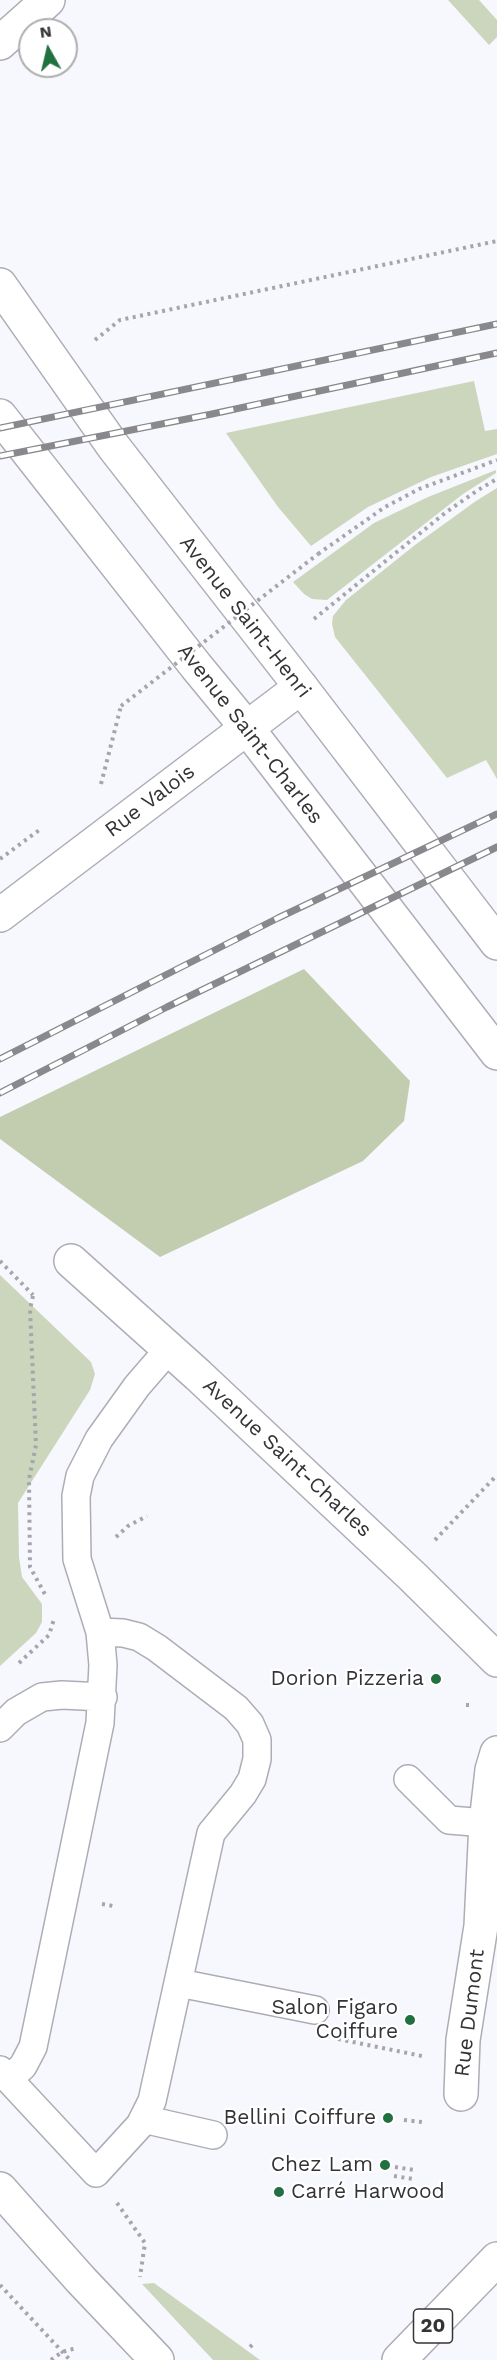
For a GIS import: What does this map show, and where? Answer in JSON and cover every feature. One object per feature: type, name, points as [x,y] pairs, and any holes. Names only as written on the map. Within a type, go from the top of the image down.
[{"type":"main road","points":[[0,44],[48,0]]},
{"type":"main road","name":"Avenue Saint-Henri","points":[[0,285],[120,456],[302,687],[497,943]]},
{"type":"main road","name":"Avenue Saint-Charles","points":[[0,416],[247,728],[497,1053]]},
{"type":"main road","name":"Rue Valois","points":[[0,915],[302,687]]},
{"type":"main road","name":"Avenue Saint-Charles","points":[[71,1262],[169,1349],[413,1576],[497,1660]]},
{"type":"main road","name":"Rue Dumont","points":[[461,2094],[463,2040],[482,1926],[486,1824],[492,1770],[497,1753]]},
{"type":"main road","points":[[482,1926],[497,1895]]},
{"type":"main road","points":[[0,2189],[81,2280],[157,2360]]},
{"type":"main road","name":"20","points":[[399,2360],[497,2259]]},
{"type":"lane","points":[[100,1632],[123,1633],[139,1637],[158,1648],[236,1708],[250,1724],[257,1740],[257,1759],[252,1779],[243,1794],[211,1833],[152,2101],[143,2119],[125,2143],[96,2173],[4,2074],[23,2066],[33,2047],[100,1723],[103,1697],[100,1632],[77,1559],[76,1496],[80,1476],[99,1439],[136,1386],[169,1349]]},
{"type":"lane","points":[[4,1717],[42,1697],[62,1695],[103,1697]]},
{"type":"lane","points":[[408,1779],[449,1820],[486,1824]]},
{"type":"lane","points":[[179,1983],[315,2010]]},
{"type":"lane","points":[[143,2119],[213,2135]]},
{"type":"path","points":[[95,340],[120,320],[497,241]]},
{"type":"path","points":[[93,789],[103,782],[121,706],[318,554],[385,507],[419,489],[497,460]]},
{"type":"path","points":[[314,619],[445,513],[497,479]]},
{"type":"path","points":[[0,859],[47,824]]},
{"type":"path","points":[[0,1262],[33,1296],[30,1308],[36,1445],[29,1479],[30,1567],[50,1604]]},
{"type":"path","points":[[432,1543],[497,1475]]},
{"type":"path","points":[[16,1666],[49,1635],[54,1625],[55,1614]]},
{"type":"path","points":[[332,2037],[429,2058]]},
{"type":"path","points":[[404,2120],[422,2122]]},
{"type":"path","points":[[395,2167],[414,2170]]},
{"type":"path","points":[[96,2173],[145,2243],[140,2277]]},
{"type":"path","points":[[394,2176],[413,2179]]},
{"type":"path","points":[[0,2285],[70,2360]]},
{"type":"path","points":[[51,2360],[62,2352],[76,2348]]},
{"type":"green space","points":[[448,0],[479,0],[497,20],[497,37],[489,45]]},
{"type":"green space","points":[[474,381],[485,431],[497,429],[497,454],[431,477],[368,507],[311,546],[278,507],[226,433]]},
{"type":"green space","points":[[496,470],[496,473],[463,494],[327,600],[312,599],[293,582],[374,523],[428,497]]},
{"type":"green space","points":[[497,488],[497,779],[486,760],[447,778],[335,637],[333,616],[346,600],[415,545]]},
{"type":"green space","points":[[304,969],[410,1081],[404,1121],[363,1161],[160,1257],[0,1139],[0,1117]]},
{"type":"green space","points":[[0,1275],[91,1362],[95,1374],[90,1390],[18,1503],[19,1557],[22,1577],[42,1604],[42,1622],[36,1633],[0,1666]]},
{"type":"green space","points":[[154,2283],[260,2360],[213,2360],[142,2284]]},
{"type":"railway","points":[[0,428],[497,324]]},
{"type":"railway","points":[[0,456],[212,414],[497,353]]},
{"type":"railway","points":[[0,1059],[278,918],[497,814]]},
{"type":"railway","points":[[0,1093],[167,1007],[497,847]]},
{"type":"place","name":"Dorion Pizzeria","points":[[436,1679]]},
{"type":"place","name":"Salon Figaro Coiffure","points":[[410,2020]]},
{"type":"place","name":"Bellini Coiffure","points":[[388,2118]]},
{"type":"place","name":"Chez Lam","points":[[385,2165]]},
{"type":"place","name":"Carré Harwood","points":[[279,2192]]}]
